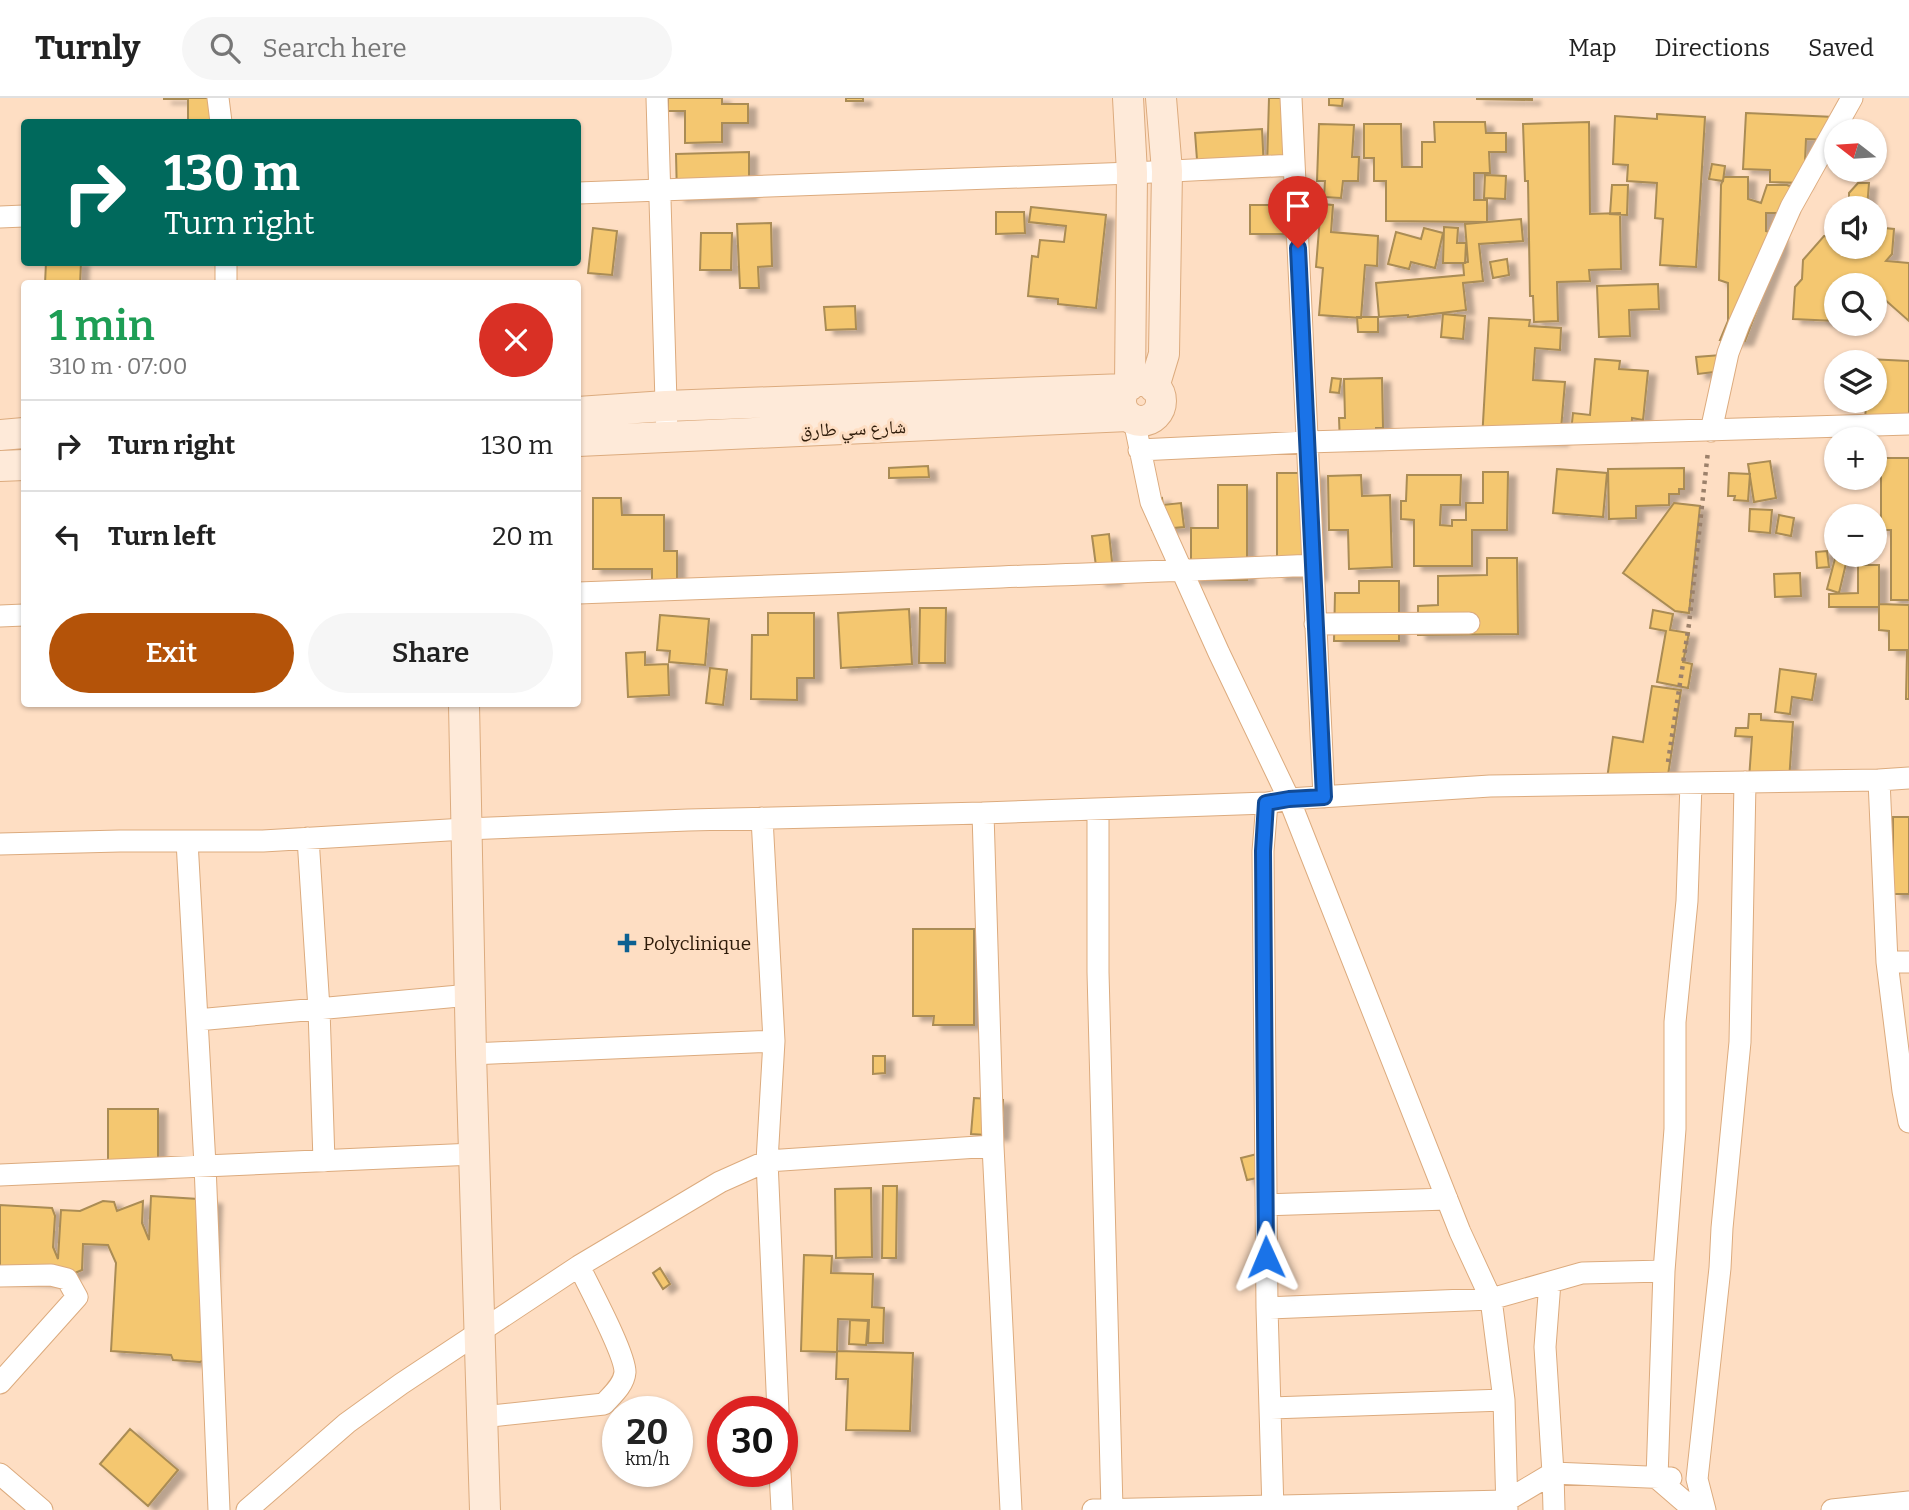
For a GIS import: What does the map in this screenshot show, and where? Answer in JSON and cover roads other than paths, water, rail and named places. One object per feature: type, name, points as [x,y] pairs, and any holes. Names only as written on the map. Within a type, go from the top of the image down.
[{"type":"street","points":[[218,98],[221,119]]},
{"type":"street","points":[[657,98],[667,436]]},
{"type":"street","points":[[1128,98],[1132,173],[1134,399],[1139,450],[1151,502],[1289,799],[1447,1199],[1491,1299],[1504,1400],[1506,1506]]},
{"type":"street","points":[[1134,399],[1164,354],[1167,171],[1161,98]]},
{"type":"street","points":[[1291,98],[1324,797]]},
{"type":"street","points":[[1710,431],[1728,354],[1739,324],[1791,207],[1852,98]]},
{"type":"street","points":[[581,193],[1294,165]]},
{"type":"street","points":[[0,217],[21,216]]},
{"type":"street","name":"شارع سي طارق","points":[[581,412],[666,406],[1134,399]]},
{"type":"street","name":"شارع سي طارق","points":[[581,441],[1134,399]]},
{"type":"street","points":[[1139,450],[1307,442],[1909,424]]},
{"type":"street","points":[[0,435],[21,433]]},
{"type":"street","points":[[0,466],[21,465]]},
{"type":"street","points":[[581,593],[1313,565]]},
{"type":"street","points":[[0,616],[21,615]]},
{"type":"street","points":[[1315,624],[1469,623]]},
{"type":"street","points":[[464,707],[471,1054],[485,1510]]},
{"type":"street","points":[[0,844],[263,841],[466,829],[1266,803],[1289,799],[1490,786],[1909,778]]},
{"type":"street","points":[[1879,780],[1887,962],[1909,1122]]},
{"type":"street","points":[[1705,1510],[1697,1479],[1720,1268],[1740,1042],[1745,782]]},
{"type":"street","points":[[1657,1478],[1664,1271],[1675,1129],[1675,1022],[1687,901],[1691,783]]},
{"type":"street","points":[[1266,803],[1263,851],[1267,1308],[1273,1508]]},
{"type":"street","points":[[1097,809],[1098,972],[1112,1510]]},
{"type":"street","points":[[983,813],[993,1146],[1011,1510]]},
{"type":"street","points":[[762,818],[774,1041],[767,1161],[777,1396]]},
{"type":"street","points":[[307,838],[319,1009],[324,1161]]},
{"type":"street","points":[[187,841],[205,1166],[219,1510]]},
{"type":"street","points":[[1887,962],[1909,962]]},
{"type":"street","points":[[197,1020],[470,995]]},
{"type":"street","points":[[471,1054],[774,1041]]},
{"type":"street","points":[[247,1510],[347,1423],[401,1384],[579,1266],[720,1182],[767,1161],[993,1146]]},
{"type":"street","points":[[0,1175],[474,1154]]},
{"type":"street","points":[[1266,1205],[1447,1199]]},
{"type":"street","points":[[482,1417],[604,1404],[618,1388],[625,1373],[620,1353],[579,1266]]},
{"type":"street","points":[[1267,1308],[1491,1299],[1582,1273],[1664,1271]]},
{"type":"street","points":[[0,1276],[51,1275],[67,1279],[78,1297],[0,1383]]},
{"type":"street","points":[[1550,1282],[1545,1347],[1555,1510]]},
{"type":"street","points":[[1271,1408],[1504,1400]]},
{"type":"street","points":[[1093,1510],[1506,1506],[1553,1473],[1697,1479]]},
{"type":"street","points":[[0,1474],[42,1510]]},
{"type":"street","points":[[1657,1478],[1694,1510]]},
{"type":"street","points":[[781,1487],[782,1510]]},
{"type":"street","points":[[1832,1510],[1909,1502]]},
{"type":"place","name":"Polyclinique","points":[[627,943]]}]
